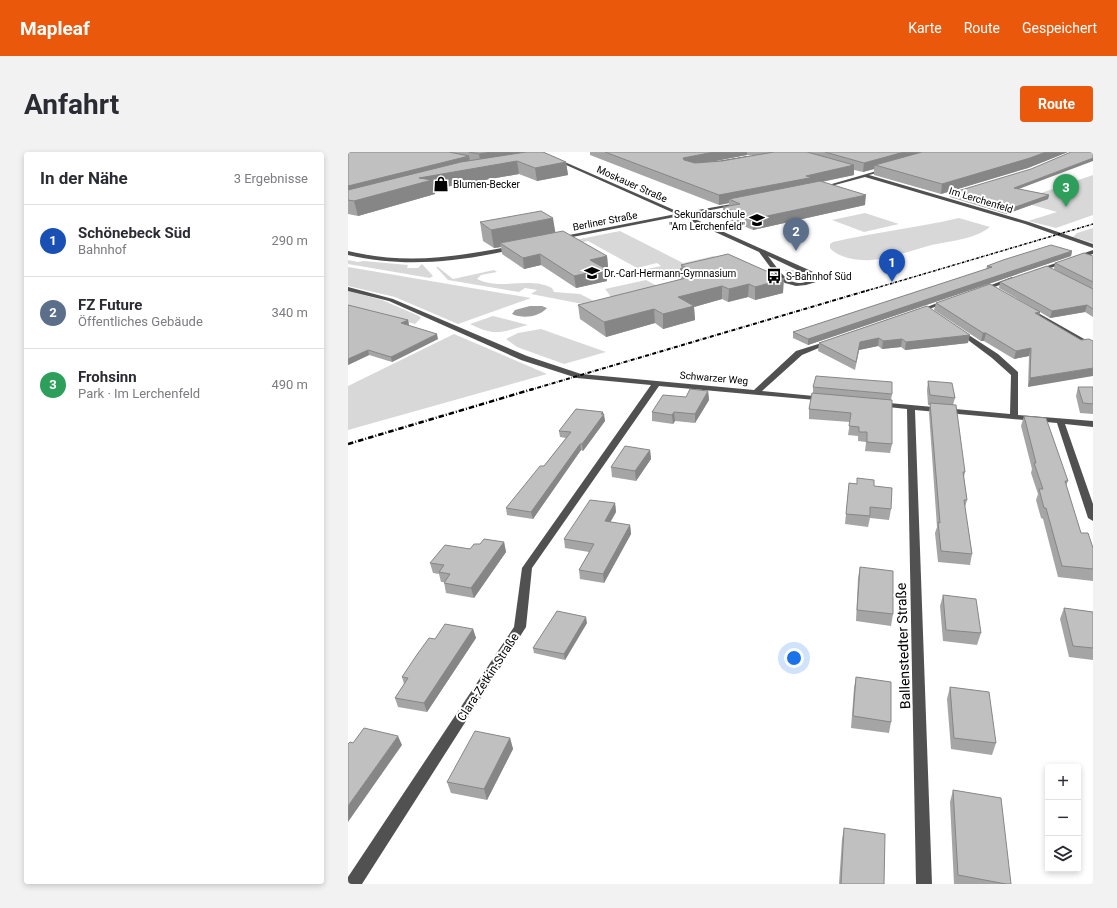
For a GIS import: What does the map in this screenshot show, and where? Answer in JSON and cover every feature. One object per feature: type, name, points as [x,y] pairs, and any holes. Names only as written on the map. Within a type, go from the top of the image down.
[{"type":"street","name":"Moskauer Straße","points":[[539,152],[762,252],[815,274],[817,278],[808,283],[800,284],[784,280],[762,252]]},
{"type":"street","points":[[700,164],[747,157],[766,160],[751,162]]},
{"type":"street","points":[[544,160],[552,158]]},
{"type":"street","points":[[810,190],[894,167]]},
{"type":"street","name":"Im Lerchenfeld","points":[[856,173],[1027,223],[1093,246]]},
{"type":"street","points":[[940,197],[952,194]]},
{"type":"street","name":"Berliner Straße","points":[[553,240],[748,202]]},
{"type":"street","points":[[348,253],[384,261],[423,261],[462,258],[522,246]]},
{"type":"street","points":[[1031,273],[1093,252]]},
{"type":"street","points":[[1044,268],[1051,272]]},
{"type":"street","points":[[975,292],[1017,278]]},
{"type":"street","points":[[989,287],[996,291]]},
{"type":"street","name":"Schwarzer Weg","points":[[348,289],[391,300],[524,358],[571,374],[590,378],[833,400]]},
{"type":"street","points":[[912,314],[929,311],[954,299]]},
{"type":"street","points":[[1030,310],[1093,347]]},
{"type":"street","points":[[951,326],[995,356],[1015,374],[1014,417]]},
{"type":"street","points":[[755,393],[800,353],[839,339]]},
{"type":"street","name":"Clara-Zetkin-Straße","points":[[353,884],[520,627],[527,568],[656,384]]},
{"type":"street","points":[[872,404],[1093,424]]},
{"type":"street","name":"Ballenstedter Straße","points":[[911,408],[924,884]]},
{"type":"street","points":[[1060,421],[1093,518]]},
{"type":"shaded area","points":[[1093,175],[1093,215],[1056,228],[1028,221],[1057,212],[1018,201]]},
{"type":"shaded area","points":[[865,213],[899,224],[864,232],[832,220]]},
{"type":"shaded area","points":[[959,218],[990,227],[976,235],[960,240],[928,246],[878,259],[866,260],[849,258],[838,254],[830,248],[830,244],[833,242]]},
{"type":"shaded area","points":[[1093,228],[1093,243],[1073,237],[1077,233]]},
{"type":"shaded area","points":[[620,231],[683,263],[714,256],[724,261],[704,270],[663,280],[650,272],[642,270],[661,266],[657,263],[637,268],[588,241],[560,247],[555,244]]},
{"type":"shaded area","points":[[348,260],[408,265],[407,268],[418,268],[422,264],[433,276],[430,278],[348,264]]},
{"type":"shaded area","points":[[348,267],[531,298],[458,324],[395,297],[348,286]]},
{"type":"shaded area","points":[[436,267],[453,279],[494,270],[497,272],[481,275],[477,279],[496,284],[534,283],[552,288],[554,292],[580,294],[594,301],[612,298],[605,289],[646,280],[663,289],[598,307],[531,294],[537,290],[525,288],[519,292],[448,280]]},
{"type":"shaded area","points":[[785,270],[793,270],[808,277],[801,280],[795,280],[789,276]]},
{"type":"shaded area","points":[[348,291],[382,300],[421,318],[415,324],[348,306]]},
{"type":"shaded area","points":[[530,306],[542,306],[547,308],[540,313],[526,317],[512,314],[515,310]]},
{"type":"shaded area","points":[[493,316],[528,325],[511,330],[493,332],[486,331],[470,324]]},
{"type":"shaded area","points":[[541,329],[606,352],[564,364],[517,347],[506,339],[518,333]]},
{"type":"shaded area","points":[[454,334],[547,374],[348,430],[348,386]]},
{"type":"building","points":[[348,152],[449,152],[469,156],[348,186]]},
{"type":"building","points":[[469,152],[492,152],[479,154]]},
{"type":"building","points":[[526,152],[543,152],[566,162],[535,168],[517,161],[419,178],[432,180],[354,201],[348,200],[348,190],[461,162]]},
{"type":"building","points":[[605,152],[714,152],[683,158],[684,160],[695,163],[722,161],[774,152],[807,152],[854,165],[806,176],[811,177],[809,178],[719,195]]},
{"type":"building","points":[[825,152],[904,152],[864,163]]},
{"type":"building","points":[[922,152],[1046,152],[942,184],[875,165]]},
{"type":"building","points":[[1071,152],[1093,152],[1093,158],[1014,188],[1049,195],[1007,210],[951,193],[1031,169]]},
{"type":"building","points":[[820,181],[866,195],[753,219],[723,207],[740,204],[729,199]]},
{"type":"building","points":[[541,211],[553,218],[491,230],[480,222]]},
{"type":"building","points":[[563,231],[607,256],[590,260],[606,269],[574,276],[540,254],[523,258],[500,243]]},
{"type":"building","points":[[1051,245],[1072,251],[808,339],[793,332],[992,267],[987,266]]},
{"type":"building","points":[[1084,253],[1093,256],[1093,282],[1055,263]]},
{"type":"building","points":[[728,254],[784,279],[755,287],[749,284],[729,289],[722,286],[678,297],[694,306],[663,314],[654,309],[604,322],[578,305],[694,276],[680,269],[687,268],[681,265]]},
{"type":"building","points":[[1047,266],[1093,289],[1093,309],[1087,305],[1052,311],[1000,282]]},
{"type":"building","points":[[990,284],[1040,312],[1035,313],[1081,340],[1089,339],[1093,341],[1093,368],[1030,378],[1031,348],[1016,351],[986,333],[983,333],[936,303]]},
{"type":"building","points":[[348,305],[408,320],[401,323],[437,334],[391,357],[368,350],[348,359]]},
{"type":"building","points":[[927,306],[970,335],[906,342],[902,339],[883,341],[879,338],[860,342],[856,362],[819,343]]},
{"type":"building","points":[[816,376],[892,382],[892,394],[813,387]]},
{"type":"building","points":[[928,381],[952,383],[955,398],[930,395]]},
{"type":"building","points":[[1078,387],[1093,387],[1093,404],[1083,403]]},
{"type":"building","points":[[690,389],[708,391],[695,414],[674,412],[672,415],[652,412],[663,395],[686,397]]},
{"type":"building","points":[[812,393],[892,400],[892,444],[867,442],[867,432],[859,432],[859,427],[849,426],[851,413],[809,409]]},
{"type":"building","points":[[930,403],[956,405],[965,472],[963,472],[967,500],[964,500],[972,554],[941,551]]},
{"type":"building","points":[[576,409],[603,412],[601,414],[604,414],[582,444],[580,444],[531,512],[506,508],[540,466],[544,466],[571,432],[559,431]]},
{"type":"building","points":[[1024,416],[1046,418],[1068,481],[1065,481],[1081,533],[1088,533],[1093,548],[1093,569],[1062,566],[1046,508],[1044,508],[1039,489],[1043,489],[1034,463],[1036,463]]},
{"type":"building","points":[[625,446],[650,450],[635,471],[611,467]]},
{"type":"building","points":[[857,478],[874,480],[874,486],[892,488],[891,509],[870,507],[870,516],[846,514],[849,483],[857,484]]},
{"type":"building","points":[[590,500],[615,503],[605,521],[630,525],[603,574],[579,570],[594,544],[564,539]]},
{"type":"building","points":[[484,539],[504,542],[471,588],[444,583],[450,574],[439,572],[444,565],[430,563],[445,545],[470,549],[474,544],[480,544]]},
{"type":"building","points":[[860,567],[893,571],[893,614],[857,610]]},
{"type":"building","points":[[943,595],[976,599],[981,633],[946,630]]},
{"type":"building","points":[[1064,608],[1093,612],[1093,648],[1073,646]]},
{"type":"building","points":[[557,611],[586,617],[564,654],[533,648]]},
{"type":"building","points":[[445,624],[473,629],[424,703],[395,698],[408,678],[402,677],[416,656],[429,638],[435,639]]},
{"type":"building","points":[[856,677],[891,682],[891,722],[853,716]]},
{"type":"building","points":[[950,687],[989,692],[996,743],[954,738]]},
{"type":"building","points":[[364,728],[398,736],[348,806],[348,744],[350,742],[353,743]]},
{"type":"building","points":[[475,731],[510,738],[484,789],[447,782]]},
{"type":"building","points":[[953,790],[1001,798],[1011,884],[958,875]]},
{"type":"building","points":[[844,828],[885,834],[884,884],[841,884]]},
{"type":"railway","points":[[866,291],[1093,224]]},
{"type":"railway","points":[[530,390],[869,290]]},
{"type":"railway","points":[[348,444],[533,389]]},
{"type":"place","name":"Blumen-Becker","points":[[441,184]]},
{"type":"place","name":"Frohsinn","points":[[1066,207]]},
{"type":"place","name":"Sekundarschule \"Am Lerchenfeld\"","points":[[757,220]]},
{"type":"place","name":"FZ Future","points":[[796,251]]},
{"type":"place","name":"Dr.-Carl-Hermann-Gymnasium","points":[[592,273]]},
{"type":"place","name":"S-Bahnhof Süd","points":[[774,276]]},
{"type":"place","name":"Schönebeck Süd","points":[[892,282]]}]
